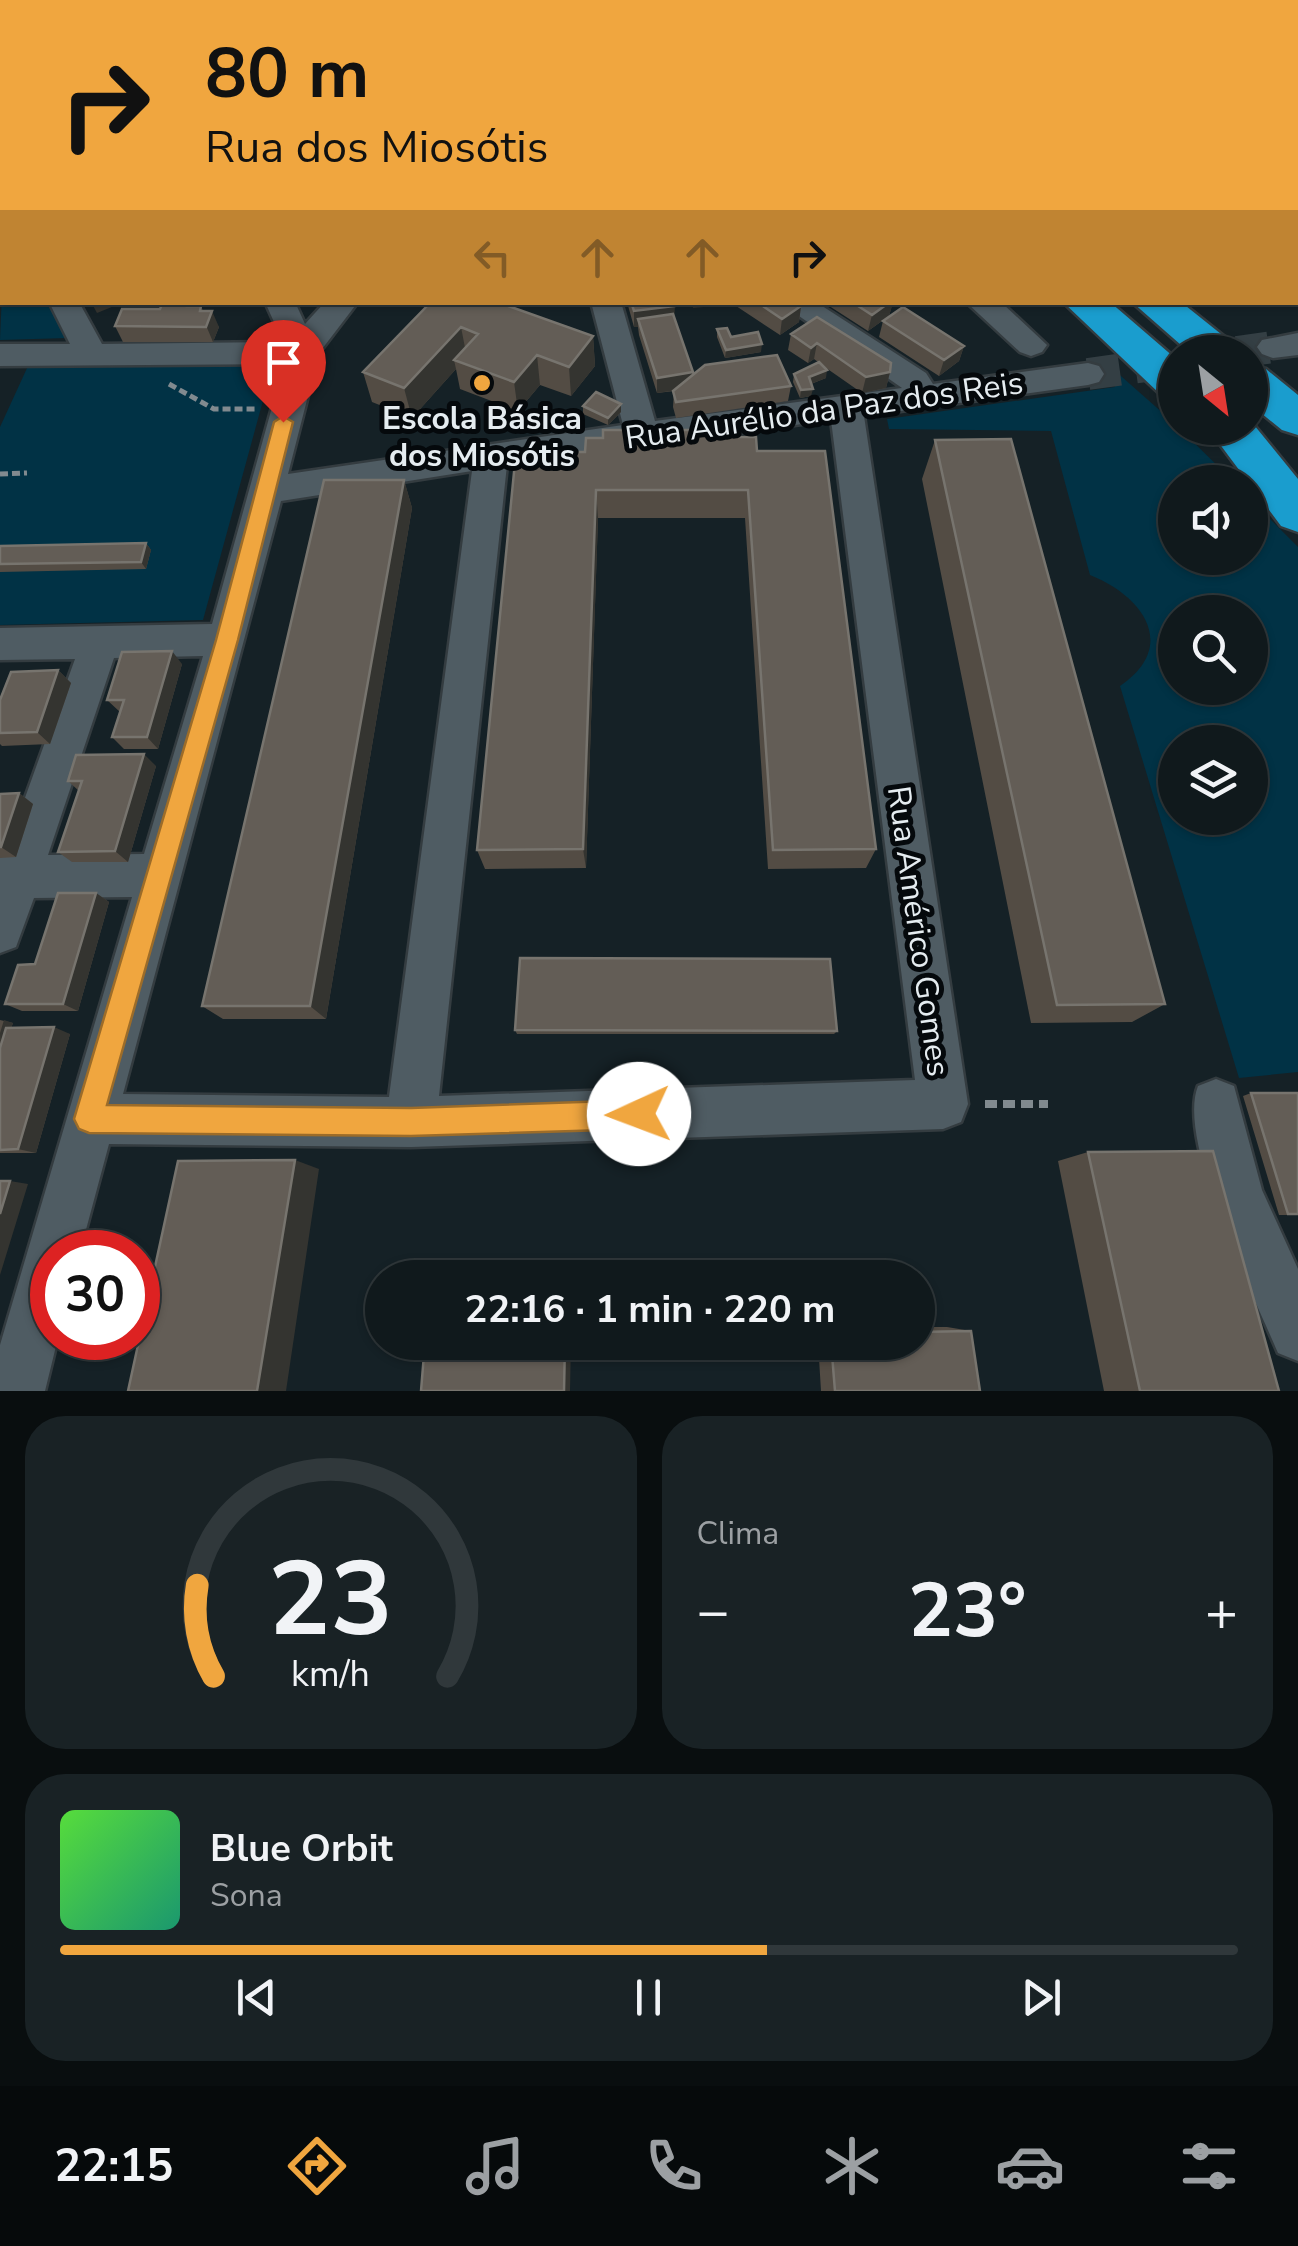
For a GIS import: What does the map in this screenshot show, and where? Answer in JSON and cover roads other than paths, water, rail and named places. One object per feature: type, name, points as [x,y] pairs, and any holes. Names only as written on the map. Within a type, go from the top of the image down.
[{"type":"highway","points":[[1087,305],[1158,367]]},
{"type":"highway","points":[[1158,305],[1195,335]]},
{"type":"highway","points":[[1274,357],[1298,419]]},
{"type":"highway","points":[[1243,445],[1298,514]]},
{"type":"highway","points":[[1249,445],[1298,486]]},
{"type":"street","points":[[66,305],[87,341],[81,355]]},
{"type":"street","points":[[281,305],[303,353]]},
{"type":"street","points":[[59,1230],[227,640],[303,353],[341,305]]},
{"type":"street","points":[[607,305],[642,435]]},
{"type":"street","points":[[799,305],[915,381],[923,397]]},
{"type":"street","points":[[985,305],[1031,345]]},
{"type":"street","points":[[0,354],[303,353]]},
{"type":"street","name":"Rua Aurélio da Paz dos Reis","points":[[264,491],[491,455],[1088,374]]},
{"type":"street","name":"Rua Américo Gomes","points":[[411,1122],[944,1104],[846,408]]},
{"type":"street","points":[[89,1119],[411,1122],[491,455]]},
{"type":"street","points":[[0,644],[227,640]]},
{"type":"street","points":[[0,931],[10,877],[100,642]]},
{"type":"street","points":[[10,877],[160,875]]},
{"type":"street","points":[[1216,1104],[1237,1193],[1298,1333]]},
{"type":"street","points":[[16,1391],[30,1339]]},
{"type":"tunnel","points":[[1268,348],[1273,347]]},
{"type":"tunnel","points":[[1088,374],[1158,364]]},
{"type":"place","name":"Escola Básica dos Miosótis","points":[[482,383]]}]
